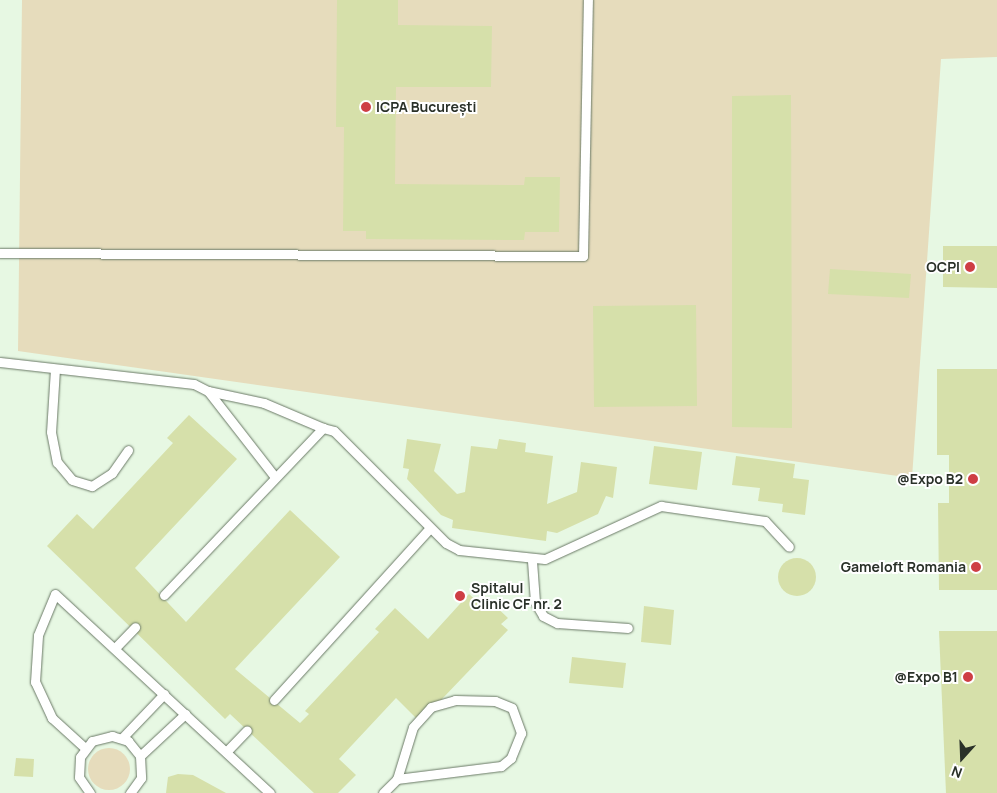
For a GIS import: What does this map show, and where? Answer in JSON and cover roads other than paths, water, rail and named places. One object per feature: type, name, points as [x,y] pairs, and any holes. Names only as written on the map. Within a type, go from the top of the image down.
[{"type":"lane","points":[[0,253],[583,256],[588,0]]},
{"type":"lane","points":[[0,362],[194,384],[208,392],[264,403],[334,431],[430,528],[459,550],[532,561],[661,506],[765,521],[789,547]]},
{"type":"lane","points":[[55,368],[51,432],[57,462],[72,480],[92,486],[112,473],[128,450]]},
{"type":"lane","points":[[208,392],[275,477]]},
{"type":"lane","points":[[164,596],[323,428]]},
{"type":"lane","points":[[274,700],[430,528]]},
{"type":"lane","points":[[532,561],[535,602],[543,616],[557,623],[628,628]]},
{"type":"lane","points":[[85,748],[52,718],[35,682],[38,635],[55,594],[270,793]]},
{"type":"lane","points":[[114,648],[135,627]]},
{"type":"lane","points":[[122,738],[164,694]]},
{"type":"lane","points":[[383,793],[397,779],[413,727],[431,707],[455,700],[495,701],[512,708],[522,733],[511,758],[500,766],[397,779]]},
{"type":"lane","points":[[140,756],[185,714]]},
{"type":"lane","points":[[226,752],[247,730]]},
{"type":"lane","points":[[90,793],[78,767],[85,748],[102,737],[122,738],[140,756],[142,771],[132,792]]},
{"type":"place","name":"ICPA București","points":[[366,107]]},
{"type":"place","name":"OCPI","points":[[970,267]]},
{"type":"place","name":"@Expo B2","points":[[973,479]]},
{"type":"place","name":"Gameloft Romania","points":[[976,567]]},
{"type":"place","name":"Spitalul Clinic CF nr. 2","points":[[460,596]]},
{"type":"place","name":"@Expo B1","points":[[968,677]]}]
